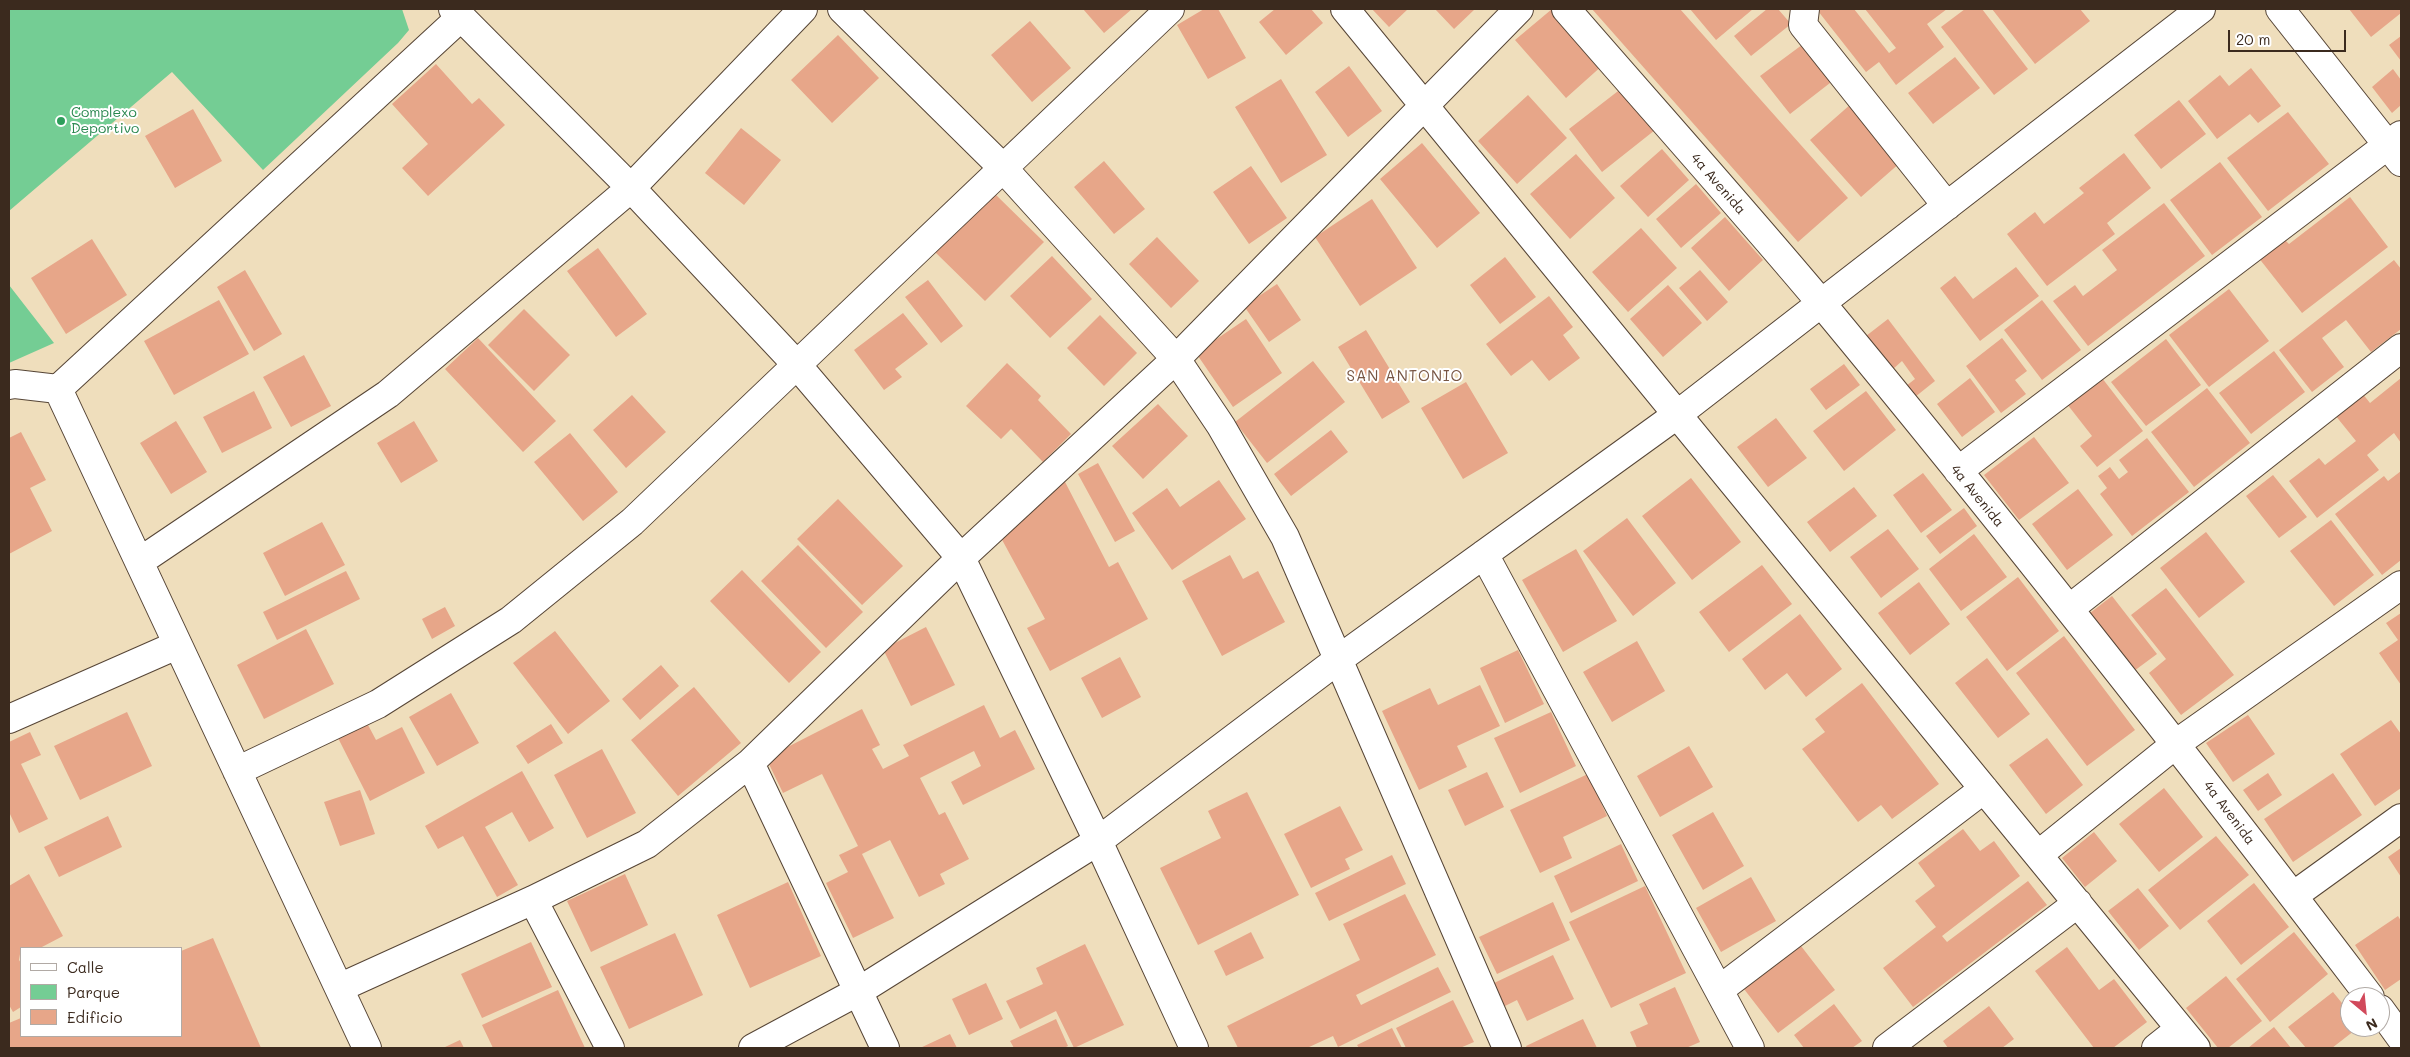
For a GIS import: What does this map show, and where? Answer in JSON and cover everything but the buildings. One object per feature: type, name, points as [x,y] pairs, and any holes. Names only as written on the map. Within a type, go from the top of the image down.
[{"type":"street","points":[[139,562],[388,394],[631,188],[803,9]]},
{"type":"street","points":[[842,9],[1003,168],[1176,359],[1221,426],[1285,537],[1507,1048]]},
{"type":"street","points":[[237,771],[378,704],[511,620],[632,522],[1170,9]]},
{"type":"street","points":[[1345,9],[2188,1039],[2156,1048]]},
{"type":"street","points":[[339,988],[533,900],[647,844],[750,763],[961,558],[1176,359],[1519,9]]},
{"type":"street","name":"4a Avenida","points":[[1566,9],[1821,303],[2069,609],[2293,896],[2369,987]]},
{"type":"street","points":[[1805,9],[1803,25],[1947,206]]},
{"type":"street","points":[[753,1048],[859,991],[1098,841],[1339,659],[1678,414],[2201,9]]},
{"type":"street","points":[[1958,471],[2397,147],[2280,9]]},
{"type":"street","points":[[9,385],[58,389],[457,13],[631,188],[797,365],[961,558],[1098,841],[1194,1048]]},
{"type":"street","points":[[2069,609],[2401,348]]},
{"type":"street","points":[[58,389],[367,1048]]},
{"type":"street","points":[[1484,554],[1750,1048]]},
{"type":"street","points":[[2038,855],[2176,744],[2401,585]]},
{"type":"street","points":[[9,719],[178,645]]},
{"type":"street","points":[[750,763],[885,1048]]},
{"type":"street","points":[[1719,990],[1984,789]]},
{"type":"street","points":[[2293,896],[2401,818]]},
{"type":"street","points":[[533,900],[610,1048]]},
{"type":"street","points":[[1887,1048],[2078,903]]},
{"type":"street","name":"4a Avenida","points":[[2390,1017],[2401,1038]]},
{"type":"green space","name":"Complexo Deportivo","points":[[9,9],[402,9],[409,30],[398,43],[263,170],[172,72],[9,211]]},
{"type":"green space","points":[[9,285],[54,343],[9,363]]},
{"type":"place","name":"Complexo Deportivo","points":[[61,121]]},
{"type":"district","name":"SAN ANTONIO","points":[[1405,376]]}]
